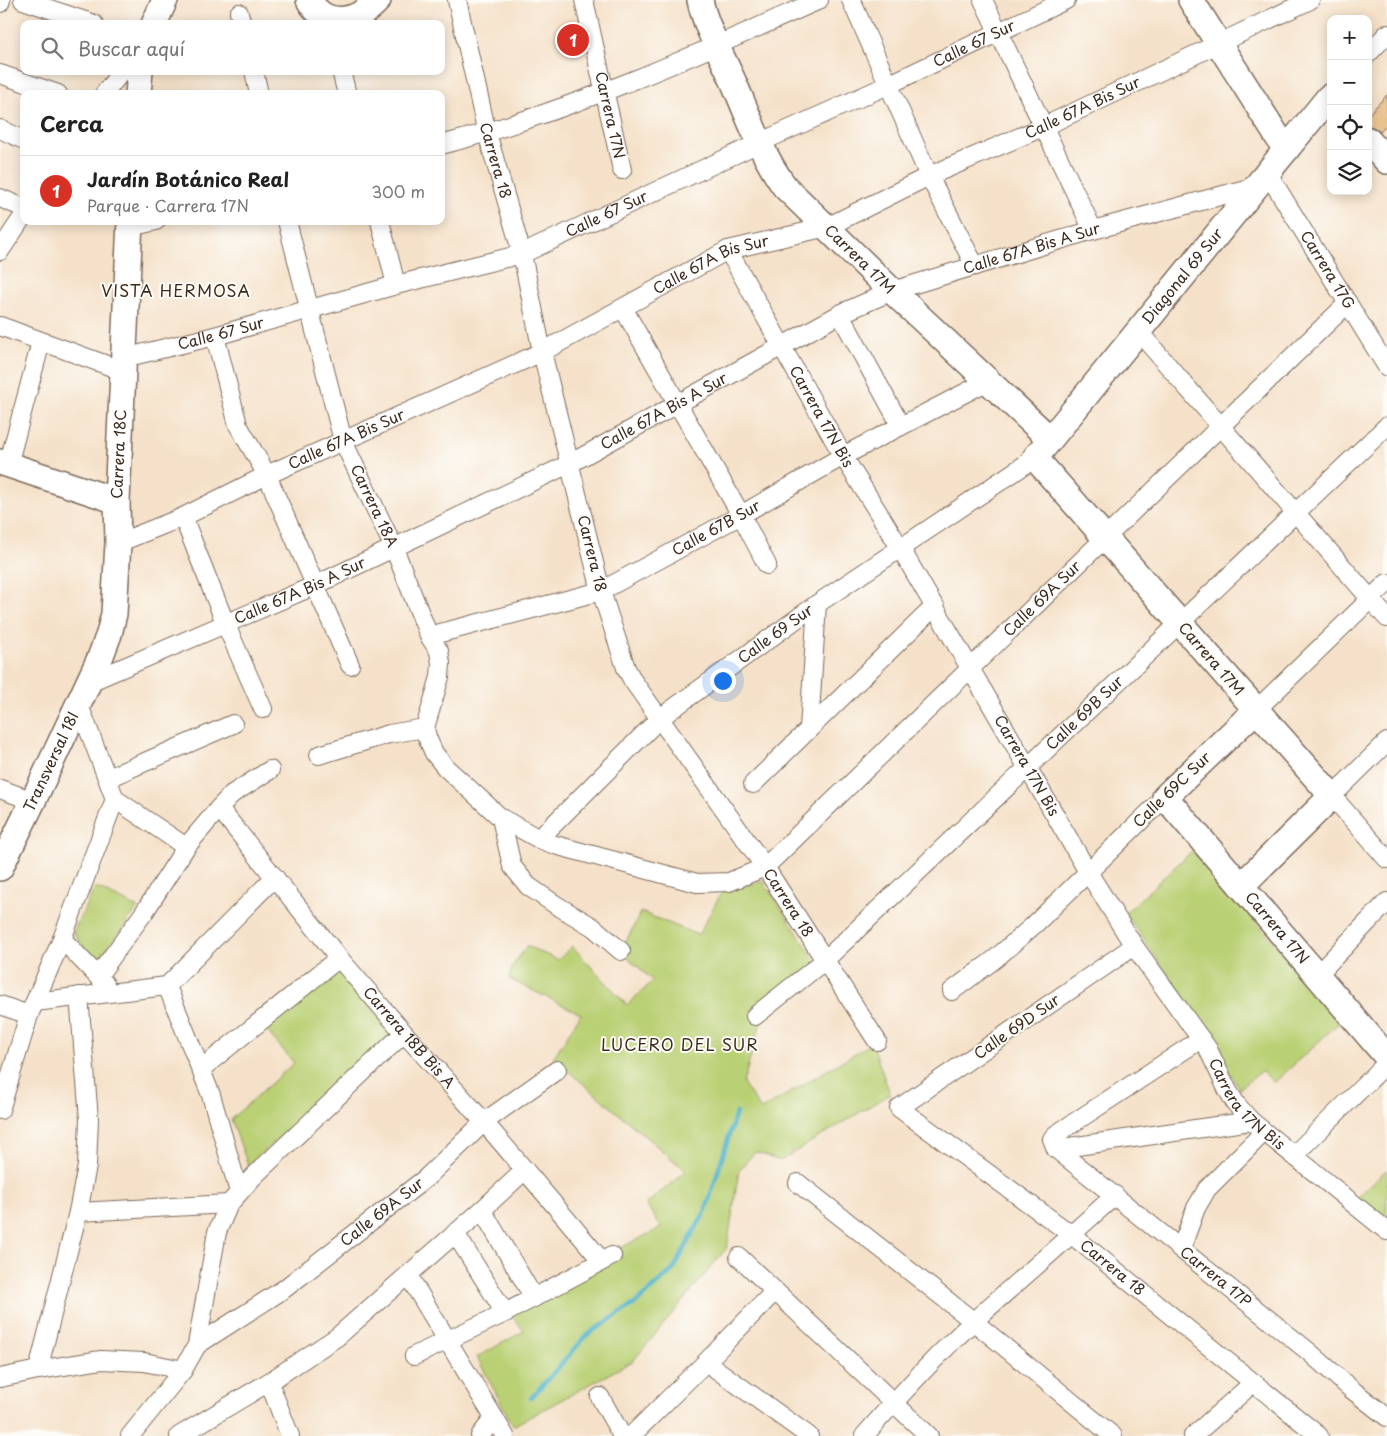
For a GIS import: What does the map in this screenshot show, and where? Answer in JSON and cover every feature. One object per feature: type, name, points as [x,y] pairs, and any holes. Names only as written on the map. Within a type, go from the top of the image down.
[{"type":"street","points":[[23,0],[82,20]]},
{"type":"street","points":[[156,20],[165,0]]},
{"type":"street","points":[[309,0],[327,20]]},
{"type":"street","points":[[341,20],[351,18],[369,9],[378,0]]},
{"type":"street","name":"Carrera 18","points":[[457,0],[487,133],[522,254],[542,352],[571,463],[601,591],[626,668],[633,681],[765,868],[877,1041]]},
{"type":"street","name":"Carrera 17N","points":[[584,0],[622,170]]},
{"type":"street","name":"Carrera 17M","points":[[700,0],[717,45],[776,176],[892,291],[1050,439]]},
{"type":"street","points":[[445,144],[487,133],[604,91],[717,45],[819,0]]},
{"type":"street","points":[[851,0],[929,176],[976,266]]},
{"type":"street","points":[[983,0],[1093,230]]},
{"type":"street","name":"Calle 67 Sur","points":[[123,365],[215,336],[396,285],[522,254],[888,85],[1066,0]]},
{"type":"street","points":[[1191,0],[1286,150]]},
{"type":"street","name":"Calle 67A Bis Sur","points":[[118,543],[183,517],[267,475],[542,352],[728,250],[827,226],[929,176],[1044,126],[1310,0]]},
{"type":"street","points":[[1372,50],[1387,34]]},
{"type":"street","points":[[0,74],[46,90]]},
{"type":"street","points":[[107,90],[119,75]]},
{"type":"street","points":[[138,90],[140,75]]},
{"type":"street","points":[[255,75],[258,90]]},
{"type":"street","points":[[342,75],[346,90]]},
{"type":"street","name":"Diagonal 69 Sur","points":[[1035,458],[1327,100]]},
{"type":"street","points":[[0,129],[20,138]]},
{"type":"street","points":[[1372,144],[1387,161]]},
{"type":"street","name":"Calle 67A Bis A Sur","points":[[83,693],[226,625],[316,585],[571,463],[840,314],[892,291],[1262,179]]},
{"type":"street","name":"Carrera 17G","points":[[1262,179],[1348,303],[1387,367]]},
{"type":"street","points":[[0,198],[20,206]]},
{"type":"street","points":[[0,251],[20,221]]},
{"type":"street","name":"Carrera 18C","points":[[83,693],[100,658],[112,624],[118,543],[117,501],[130,225]]},
{"type":"street","name":"Carrera 18A","points":[[288,225],[343,441],[394,548],[429,636],[439,651],[441,663],[440,677],[425,728]]},
{"type":"street","points":[[381,225],[396,285]]},
{"type":"street","name":"Carrera 17N Bis","points":[[728,250],[843,456],[901,549],[1088,872],[1134,946],[1201,1039],[1236,1104],[1258,1127],[1387,1231]]},
{"type":"street","name":"Calle 69A Sur","points":[[425,728],[430,745],[446,767],[501,818],[540,839],[576,851],[686,881],[710,884],[729,882],[765,868],[1348,303]]},
{"type":"street","points":[[623,308],[768,565]]},
{"type":"street","points":[[840,314],[901,426]]},
{"type":"street","points":[[0,326],[41,342],[123,365]]},
{"type":"street","points":[[1138,331],[1372,598],[1387,618]]},
{"type":"street","points":[[215,336],[238,425],[267,475],[350,665]]},
{"type":"street","points":[[41,342],[4,463],[117,501]]},
{"type":"street","name":"Calle 67B Sur","points":[[429,636],[601,591],[741,515],[843,456],[988,381]]},
{"type":"street","name":"Calle 69B Sur","points":[[755,1016],[824,961],[1387,426]]},
{"type":"street","name":"Carrera 17M","points":[[1035,458],[1387,859]]},
{"type":"street","name":"Calle 69 Sur","points":[[540,839],[660,718],[817,604],[1035,458]]},
{"type":"street","points":[[183,517],[226,625],[262,708]]},
{"type":"street","name":"Calle 69C Sur","points":[[952,991],[1016,942],[1387,583]]},
{"type":"street","points":[[809,729],[817,604]]},
{"type":"street","points":[[753,784],[934,606]]},
{"type":"street","points":[[83,693],[116,799],[186,848]]},
{"type":"street","name":"Transversal 18I","points":[[1,863],[33,801],[83,693]]},
{"type":"street","points":[[108,778],[233,724]]},
{"type":"street","points":[[319,755],[389,734],[425,728]]},
{"type":"street","points":[[1241,886],[1387,742]]},
{"type":"street","points":[[98,976],[145,911],[186,848],[219,808],[232,794],[270,770]]},
{"type":"street","points":[[0,789],[33,801]]},
{"type":"street","name":"Carrera 17N","points":[[1165,797],[1387,1057]]},
{"type":"street","points":[[1,1105],[32,1008],[62,939],[116,799]]},
{"type":"street","name":"Carrera 18B Bis A","points":[[219,808],[339,958],[525,1170],[607,1258],[534,1298]]},
{"type":"street","points":[[501,818],[512,866],[528,886],[556,905],[593,926],[621,951]]},
{"type":"street","points":[[0,1005],[32,1008],[80,996],[167,986],[276,877]]},
{"type":"street","points":[[1318,974],[1387,902]]},
{"type":"street","points":[[62,939],[113,992]]},
{"type":"street","name":"Calle 69D Sur","points":[[899,1108],[1134,946]]},
{"type":"street","points":[[201,1069],[339,958]]},
{"type":"street","points":[[167,986],[211,1095],[234,1198]]},
{"type":"street","points":[[38,1370],[78,1212],[87,1166],[89,1134],[80,996]]},
{"type":"street","points":[[130,1436],[183,1370],[197,1344],[217,1232],[234,1198],[253,1177],[404,1033]]},
{"type":"street","points":[[1055,1142],[1201,1039]]},
{"type":"street","points":[[1293,1156],[1387,1063]]},
{"type":"street","name":"Calle 69A Sur","points":[[197,1344],[284,1289],[426,1178],[484,1122],[557,1070]]},
{"type":"street","name":"Carrera 18","points":[[899,1108],[1072,1235],[1319,1436]]},
{"type":"street","points":[[1055,1142],[1258,1127]]},
{"type":"street","points":[[1181,1249],[1196,1208],[1207,1189],[1258,1127]]},
{"type":"street","name":"Carrera 17P","points":[[1055,1142],[1115,1195],[1387,1417]]},
{"type":"street","points":[[179,1436],[269,1382],[337,1337],[525,1170]]},
{"type":"street","points":[[798,1183],[973,1321],[1113,1436]]},
{"type":"street","points":[[864,1436],[894,1402],[973,1321],[1115,1195]]},
{"type":"street","points":[[78,1212],[234,1198]]},
{"type":"street","points":[[414,1356],[534,1298],[482,1210]]},
{"type":"street","points":[[455,1233],[505,1313]]},
{"type":"street","points":[[739,1257],[929,1436]]},
{"type":"street","points":[[408,1275],[505,1436]]},
{"type":"street","points":[[631,1436],[775,1290]]},
{"type":"street","points":[[0,1378],[101,1360],[144,1362],[183,1370]]},
{"type":"street","points":[[706,1362],[809,1436]]},
{"type":"street","points":[[269,1382],[290,1436]]},
{"type":"street","points":[[1193,1436],[1253,1383]]},
{"type":"street","points":[[600,1397],[622,1436]]},
{"type":"street","points":[[480,1436],[494,1418]]},
{"type":"green space","points":[[1193,850],[1342,1020],[1274,1083],[1262,1071],[1239,1089],[1205,1028],[1125,913]]},
{"type":"green space","points":[[763,881],[819,966],[761,1022],[743,1083],[761,1110],[872,1043],[890,1094],[780,1161],[755,1152],[739,1170],[727,1248],[633,1361],[513,1426],[477,1357],[524,1331],[503,1305],[661,1228],[646,1204],[686,1171],[553,1058],[581,1014],[509,979],[513,965],[527,946],[558,960],[572,946],[627,1005],[653,981],[621,951],[641,912],[698,935],[722,892]]},
{"type":"green space","points":[[95,887],[138,908],[95,964],[73,932]]},
{"type":"green space","points":[[335,966],[394,1036],[248,1165],[231,1119],[294,1063],[266,1030]]},
{"type":"green space","points":[[1387,1171],[1387,1222],[1356,1199]]},
{"type":"building","points":[[1387,95],[1387,124],[1380,132],[1372,127],[1372,111]]},
{"type":"waterway","points":[[531,1398],[588,1334],[636,1303],[673,1270],[706,1210],[736,1113]]},
{"type":"place","name":"Jardín Botánico Real","points":[[573,40]]},
{"type":"district","name":"VISTA HERMOSA","points":[[176,291]]},
{"type":"district","name":"LUCERO DEL SUR","points":[[680,1045]]}]
